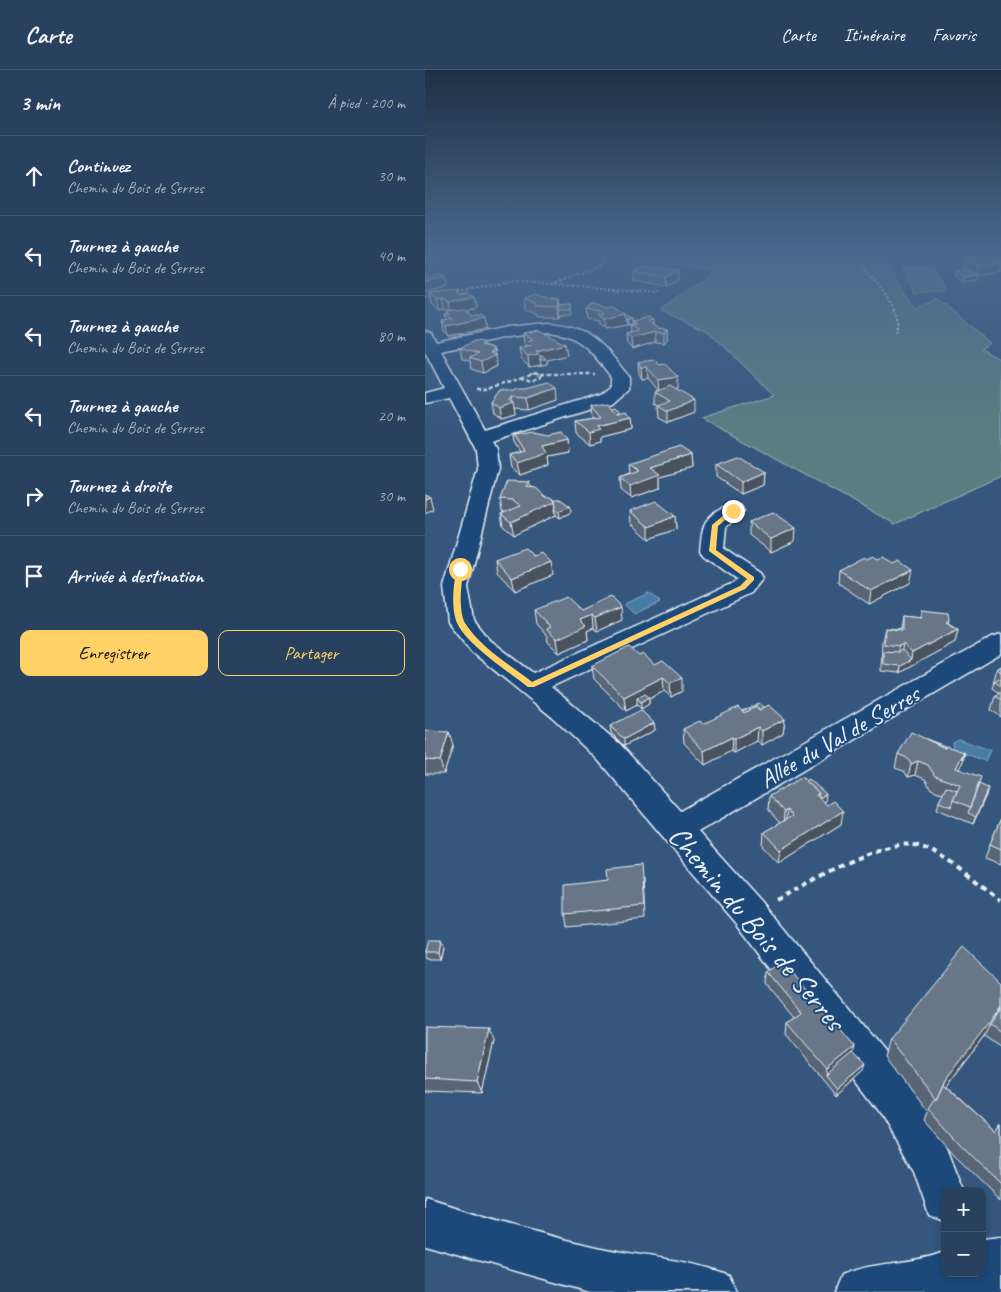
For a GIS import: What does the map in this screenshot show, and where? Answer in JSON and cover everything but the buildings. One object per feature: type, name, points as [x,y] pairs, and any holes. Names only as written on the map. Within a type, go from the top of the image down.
[{"type":"street","points":[[429,342],[535,328],[562,328],[579,333],[620,377],[620,388],[607,398],[481,438]]},
{"type":"street","name":"Chemin du Bois de Serres","points":[[429,342],[465,390],[486,449],[488,469],[456,587],[461,622],[481,646],[531,685],[609,752],[749,913],[894,1096],[932,1162],[941,1188]]},
{"type":"street","points":[[425,398],[465,390]]},
{"type":"street","points":[[531,685],[742,588],[751,578],[712,551],[715,525],[733,511]]},
{"type":"street","name":"Allée du Val de Serres","points":[[676,829],[1001,643]]},
{"type":"street","points":[[425,1222],[546,1258],[653,1284],[712,1292]]},
{"type":"street","points":[[986,1262],[1001,1260]]},
{"type":"street","points":[[858,1292],[938,1280],[943,1277]]},
{"type":"street","points":[[977,1277],[984,1292]]},
{"type":"path","points":[[894,334],[898,330],[900,322],[895,313]]},
{"type":"path","points":[[523,377],[531,372],[586,375],[615,371]]},
{"type":"path","points":[[465,390],[486,389],[499,382],[523,377],[535,380],[540,378],[541,374]]},
{"type":"path","points":[[749,913],[871,853],[900,844],[915,846],[934,855],[1001,900]]},
{"type":"green space","points":[[666,313],[955,313],[990,343],[981,349],[1001,360],[1001,476],[895,524],[701,418],[774,395],[708,331]]},
{"type":"water","points":[[649,593],[660,602],[634,614],[624,604]]},
{"type":"water","points":[[958,739],[990,750],[985,761],[953,749],[952,742]]},
{"type":"route","points":[[460,569],[456,587],[461,622],[481,646],[531,685],[742,588],[751,578],[712,551],[715,525],[733,511]]}]
